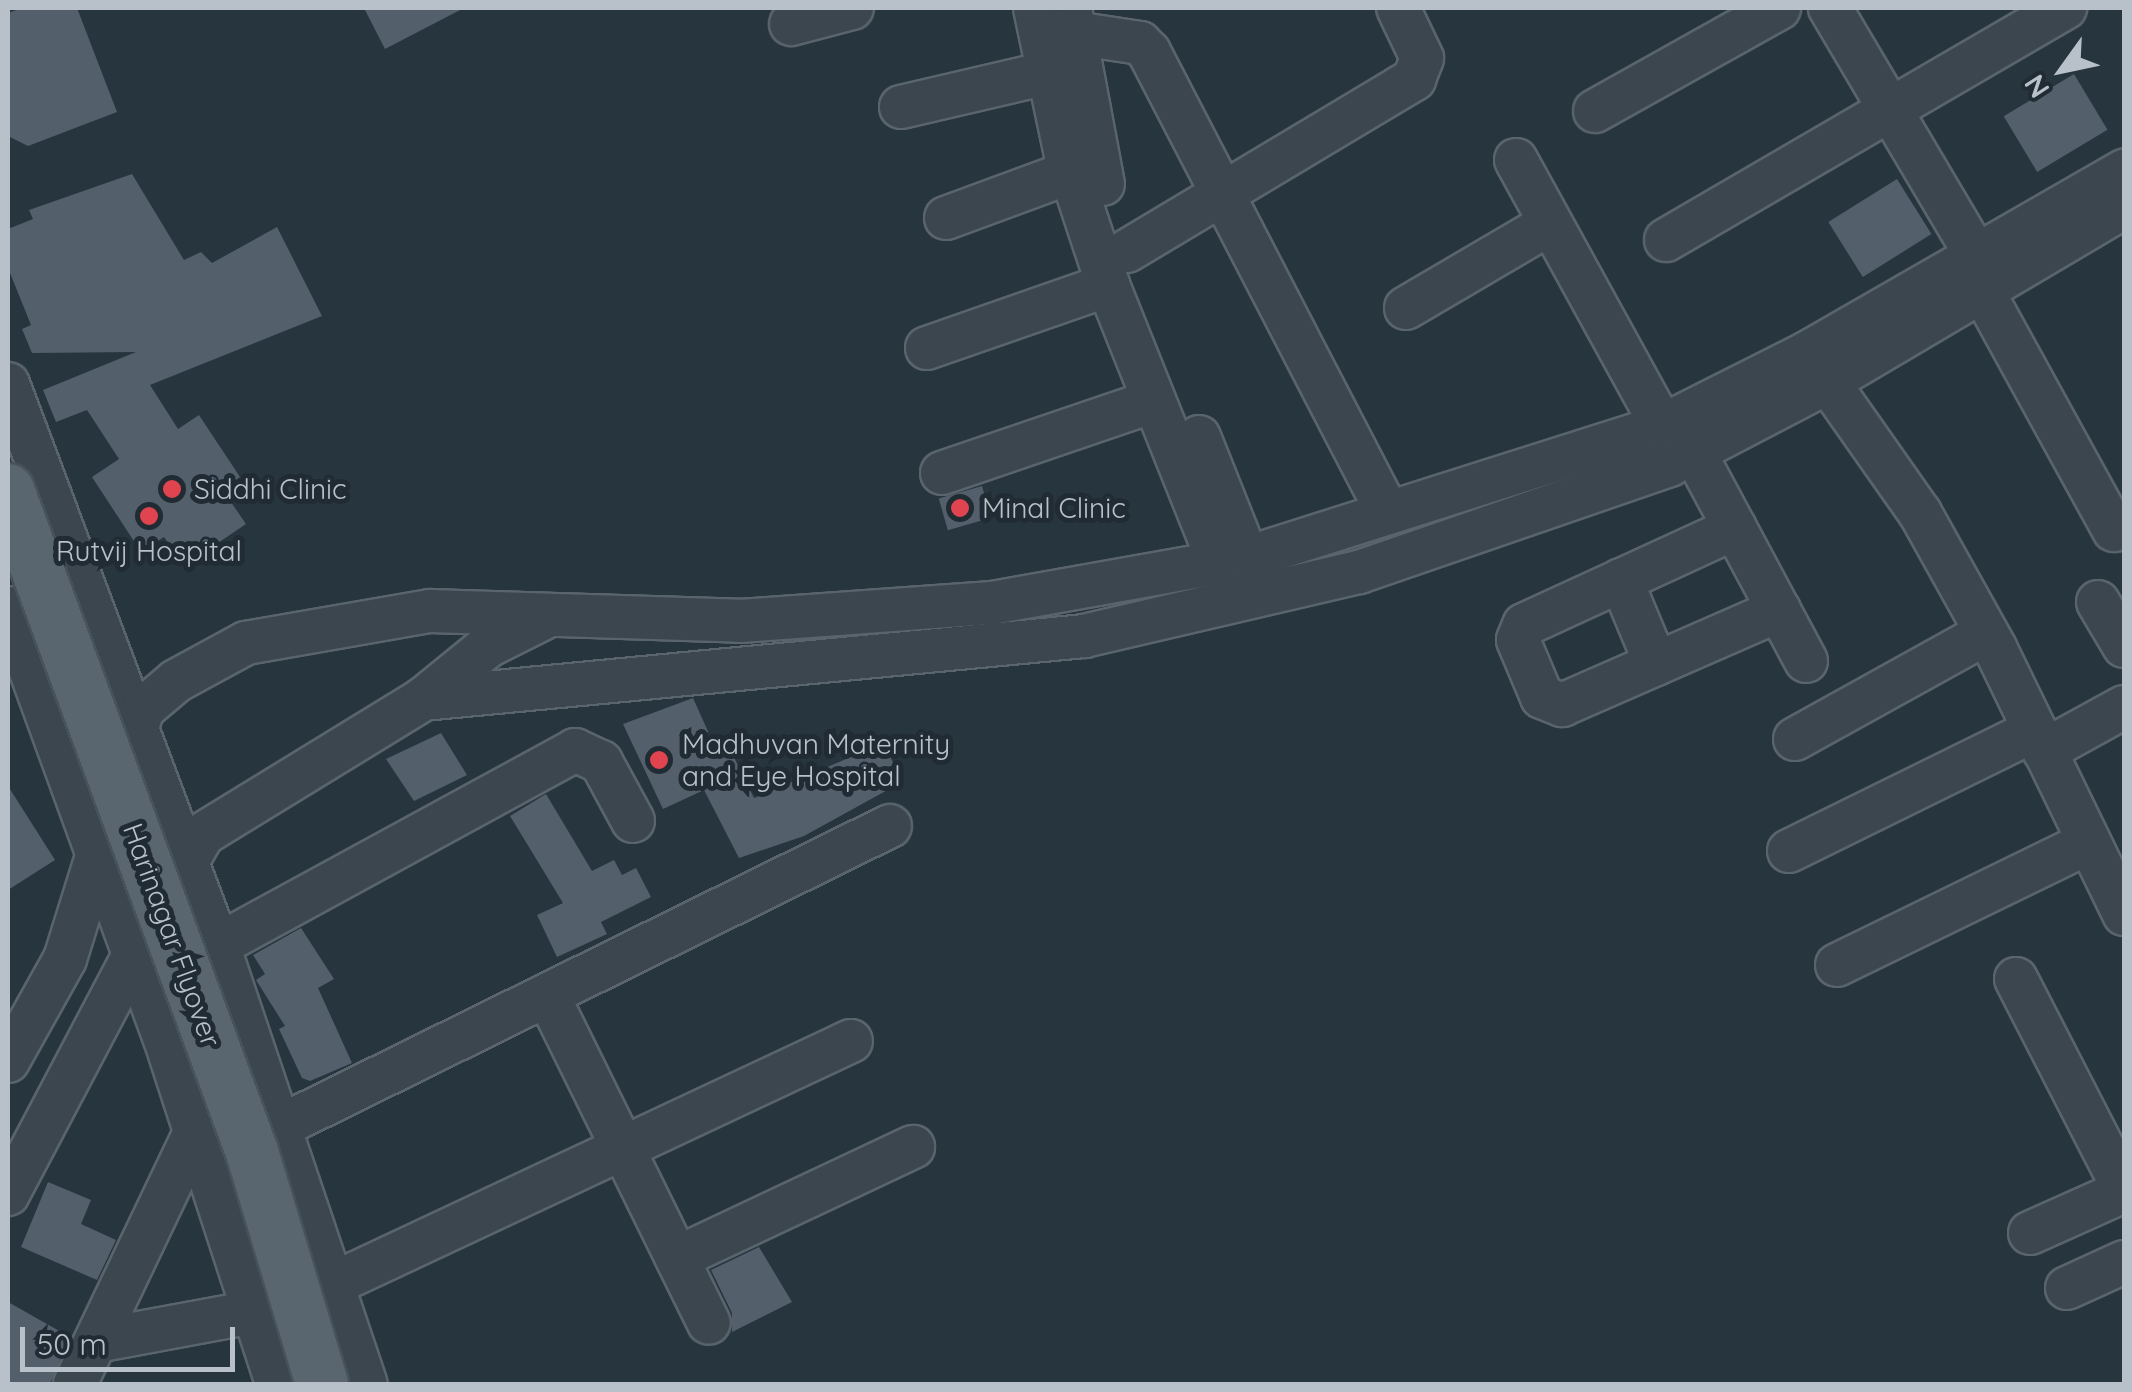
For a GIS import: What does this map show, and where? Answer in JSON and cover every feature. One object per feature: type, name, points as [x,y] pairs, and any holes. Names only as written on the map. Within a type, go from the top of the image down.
[{"type":"main road","name":"Harinagar Flyover","points":[[8,490],[252,1152],[322,1384]]},
{"type":"street","points":[[791,24],[852,8]]},
{"type":"street","points":[[1036,8],[1047,73],[1072,172],[1118,268],[1242,579]]},
{"type":"street","points":[[927,348],[1118,268],[1227,194],[1414,79],[1422,58],[1398,8]]},
{"type":"street","points":[[1595,112],[1779,8]]},
{"type":"street","points":[[1830,8],[1891,110],[2114,530]]},
{"type":"street","points":[[1666,240],[2066,8]]},
{"type":"street","points":[[1242,579],[1153,401],[1118,268],[1072,20],[1145,46],[1227,194],[1388,514]]},
{"type":"street","points":[[901,107],[1047,73]]},
{"type":"street","points":[[1516,160],[1549,224],[1735,528],[1806,661]]},
{"type":"street","points":[[1980,274],[2124,171]]},
{"type":"street","points":[[946,218],[1072,172]]},
{"type":"street","points":[[8,1061],[23,998],[65,958],[143,709],[176,681],[246,644],[430,611],[749,621],[1360,572],[1678,439],[1817,368],[1980,274],[2124,206]]},
{"type":"street","points":[[1406,308],[1549,224]]},
{"type":"street","points":[[1817,368],[1920,513],[2039,740],[2101,847],[2124,914]]},
{"type":"street","points":[[8,384],[218,945],[366,1384]]},
{"type":"street","points":[[942,473],[1153,401]]},
{"type":"street","points":[[423,699],[752,663],[1084,636],[1242,579],[1388,514],[1678,439]]},
{"type":"street","points":[[1735,528],[1524,625],[1520,650],[1551,704],[1656,664],[1779,610]]},
{"type":"street","points":[[1622,580],[1656,664]]},
{"type":"street","points":[[2098,602],[2124,646]]},
{"type":"street","points":[[8,608],[19,678],[98,853],[276,1384]]},
{"type":"street","points":[[8,1194],[89,1034],[203,834],[423,699],[488,646],[551,615]]},
{"type":"street","points":[[749,621],[752,663]]},
{"type":"street","points":[[1795,739],[1986,633]]},
{"type":"street","points":[[1789,851],[2039,740],[2124,707]]},
{"type":"street","points":[[218,945],[575,750],[602,762],[633,821]]},
{"type":"street","points":[[278,1128],[890,826]]},
{"type":"street","points":[[1837,966],[2101,847]]},
{"type":"street","points":[[2016,979],[2124,1190],[2030,1233]]},
{"type":"street","points":[[548,996],[709,1323]]},
{"type":"street","points":[[23,998],[89,1034]]},
{"type":"street","points":[[333,1284],[624,1152],[851,1041]]},
{"type":"street","points":[[75,1384],[194,1134]]},
{"type":"street","points":[[677,1258],[913,1146]]},
{"type":"street","points":[[2067,1288],[2124,1262]]},
{"type":"street","points":[[96,1341],[253,1312]]},
{"type":"building","points":[[22,8],[77,8],[117,112],[28,146],[8,136],[8,13]]},
{"type":"building","points":[[364,8],[464,8],[385,49]]},
{"type":"building","points":[[2074,74],[2107,130],[2037,172],[2004,116]]},
{"type":"building","points":[[132,174],[184,260],[201,252],[212,263],[277,227],[322,316],[150,385],[178,429],[199,415],[240,477],[222,489],[246,524],[184,566],[164,537],[141,552],[92,477],[119,459],[87,410],[56,422],[43,390],[136,352],[32,353],[22,329],[31,325],[8,268],[8,229],[33,219],[29,210]]},
{"type":"building","points":[[1897,179],[1931,234],[1863,277],[1828,222]]},
{"type":"building","points":[[982,486],[991,518],[948,530],[939,498]]},
{"type":"building","points":[[693,698],[715,747],[726,741],[754,798],[884,743],[902,782],[804,836],[739,858],[704,790],[663,809],[623,724]]},
{"type":"building","points":[[441,733],[467,775],[414,801],[386,759]]},
{"type":"building","points":[[8,786],[55,860],[8,890]]},
{"type":"building","points":[[546,794],[592,871],[614,860],[622,875],[636,868],[651,897],[601,922],[607,934],[557,957],[537,915],[563,903],[510,816]]},
{"type":"building","points":[[301,928],[334,979],[318,988],[352,1063],[310,1081],[302,1078],[279,1029],[285,1026],[256,980],[265,974],[253,955]]},
{"type":"building","points":[[48,1182],[91,1200],[81,1224],[116,1240],[97,1280],[21,1247]]},
{"type":"building","points":[[759,1247],[792,1302],[732,1332],[732,1313],[711,1270]]},
{"type":"building","points":[[8,1302],[70,1337],[50,1384],[8,1384]]},
{"type":"place","name":"Siddhi Clinic","points":[[172,489]]},
{"type":"place","name":"Minal Clinic","points":[[960,508]]},
{"type":"place","name":"Rutvij Hospital","points":[[149,516]]},
{"type":"place","name":"Madhuvan Maternity and Eye Hospital","points":[[659,760]]}]
